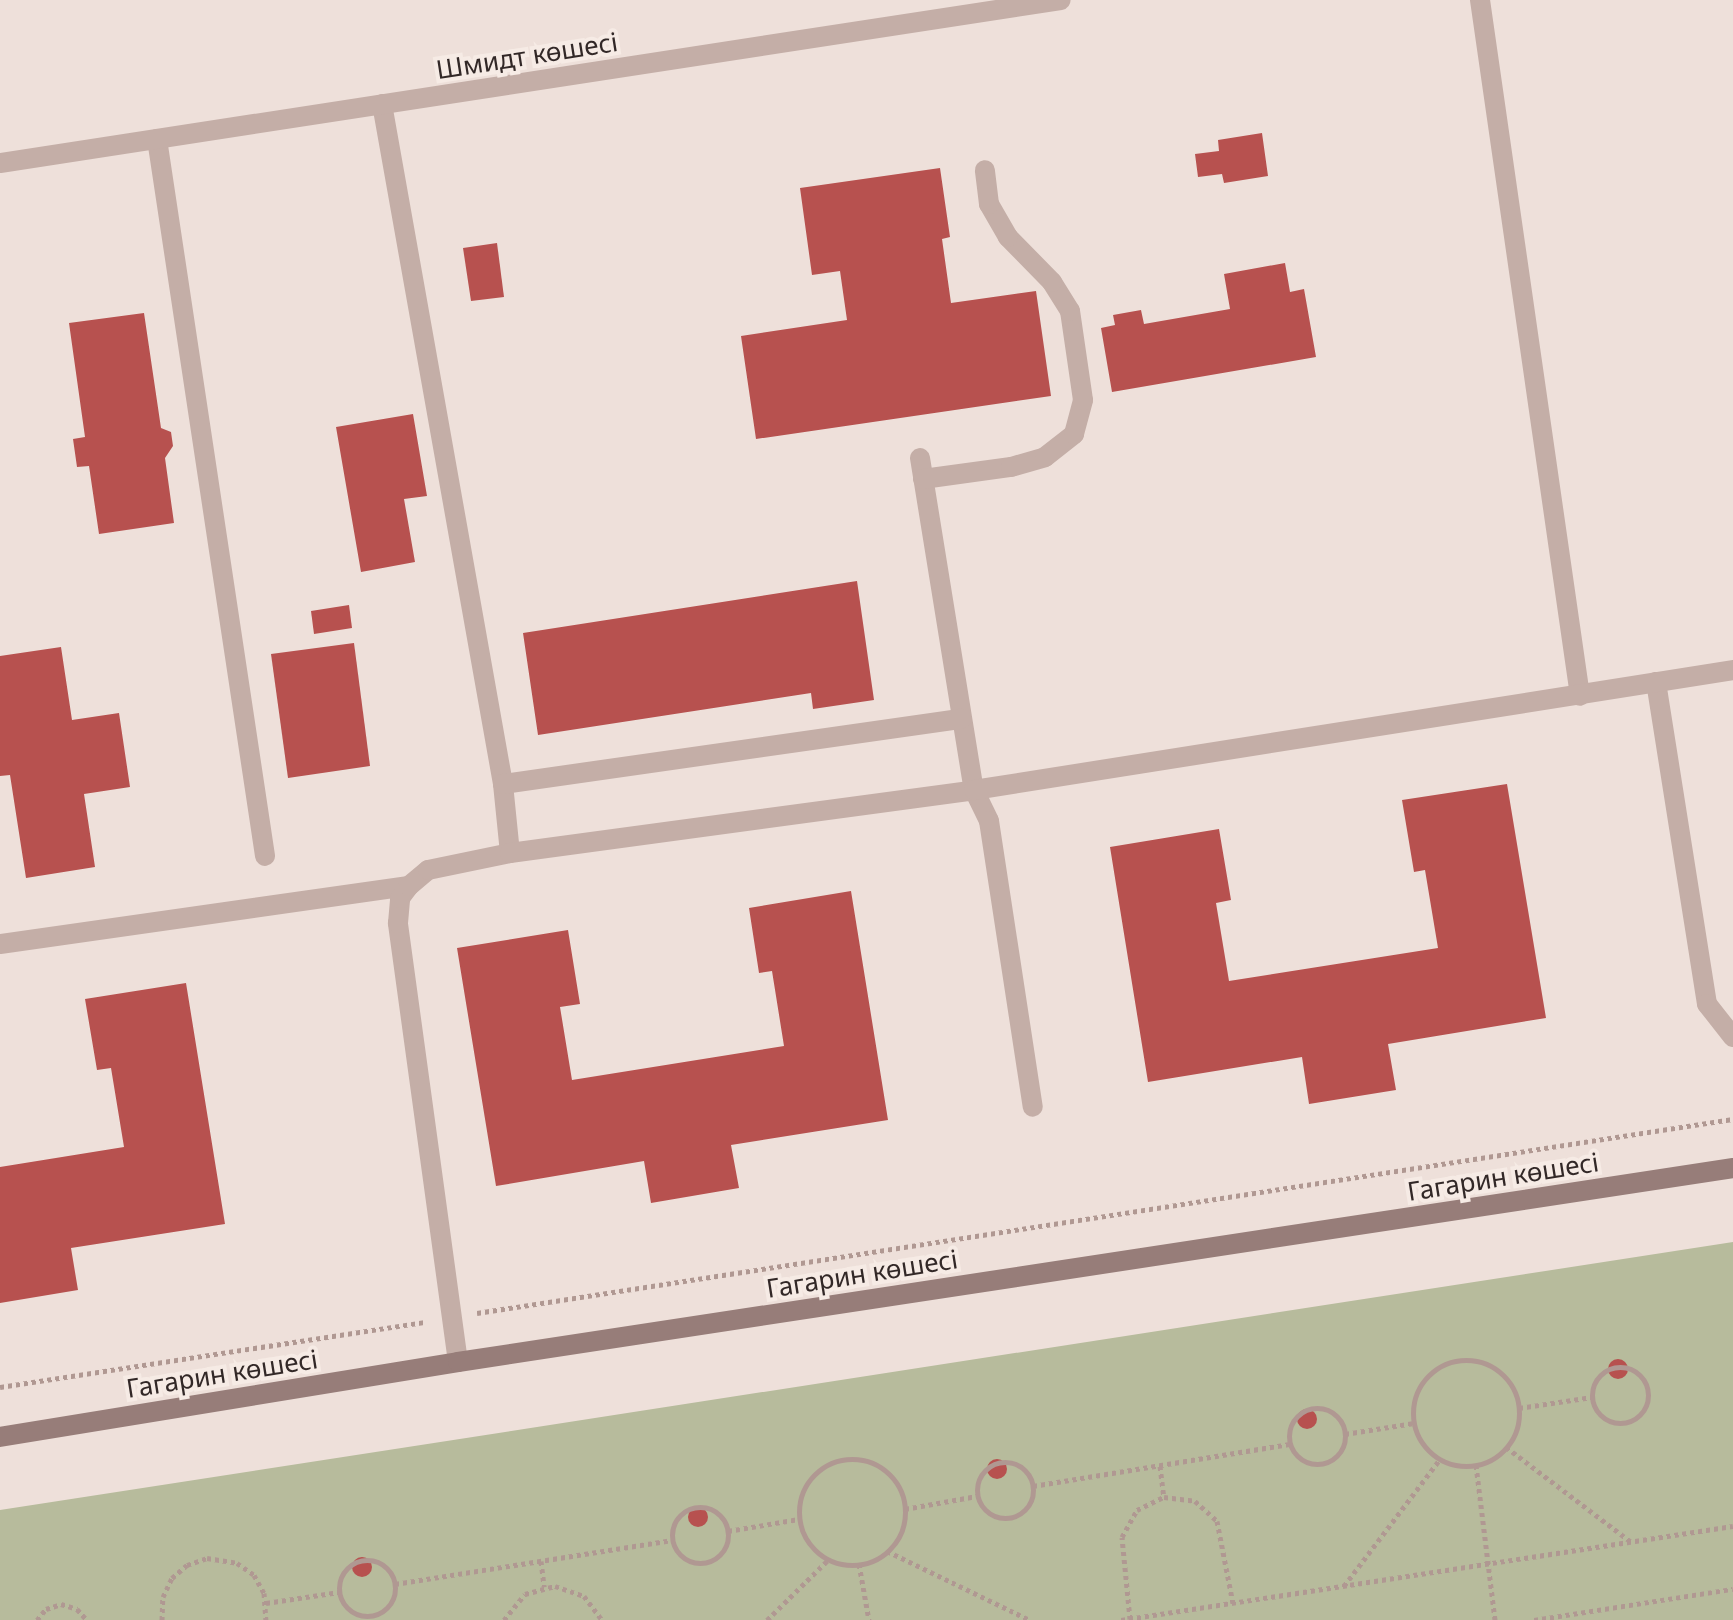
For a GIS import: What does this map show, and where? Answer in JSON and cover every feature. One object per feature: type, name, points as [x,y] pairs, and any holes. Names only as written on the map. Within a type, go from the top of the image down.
[{"type":"main road","name":"Гагарин көшесі","points":[[0,1437],[458,1362],[1733,1168]]},
{"type":"street","name":"Шмидт көшесі","points":[[0,163],[1061,0]]},
{"type":"street","points":[[1480,0],[1580,696]]},
{"type":"street","points":[[382,104],[503,784],[510,853]]},
{"type":"street","points":[[157,139],[265,856]]},
{"type":"street","points":[[985,170],[989,204],[1008,237],[1052,282],[1070,311],[1083,400],[1074,434],[1045,457],[1011,467],[922,469],[974,790],[989,821],[1033,1107]]},
{"type":"street","points":[[458,1362],[398,923],[400,898],[428,870],[449,863],[510,853],[974,790],[1733,670]]},
{"type":"street","points":[[1656,682],[1707,1004],[1733,1037]]},
{"type":"street","points":[[503,784],[961,719]]},
{"type":"street","points":[[0,944],[409,886]]},
{"type":"path","points":[[0,1387],[1733,1119]]},
{"type":"path","points":[[1477,1361],[1496,1370],[1510,1385],[1519,1408],[1518,1424],[1506,1447],[1495,1458],[1476,1465],[1455,1465],[1440,1459],[1422,1442],[1414,1423],[1414,1402],[1422,1384],[1437,1369],[1456,1362],[1477,1361]]},
{"type":"path","points":[[1619,1367],[1639,1375],[1647,1389],[1648,1400],[1641,1414],[1621,1424],[1601,1416],[1592,1397],[1599,1376],[1619,1367]]},
{"type":"path","points":[[1519,1408],[1592,1397]]},
{"type":"path","points":[[1314,1408],[1335,1415],[1345,1434],[1339,1454],[1319,1465],[1299,1458],[1290,1444],[1292,1423],[1314,1408]]},
{"type":"path","points":[[1345,1434],[1414,1423]]},
{"type":"path","points":[[1033,1486],[1290,1444]]},
{"type":"path","points":[[1506,1447],[1630,1542]]},
{"type":"path","points":[[845,1459],[865,1461],[884,1470],[897,1485],[905,1509],[899,1535],[887,1551],[859,1564],[829,1559],[812,1547],[799,1519],[801,1498],[809,1480],[825,1466],[845,1459]]},
{"type":"path","points":[[1344,1586],[1440,1459]]},
{"type":"path","points":[[1005,1462],[1025,1470],[1033,1486],[1028,1506],[1010,1518],[989,1514],[977,1496],[979,1479],[985,1470],[1005,1462]]},
{"type":"path","points":[[1476,1465],[1495,1620]]},
{"type":"path","points":[[1160,1466],[1164,1497]]},
{"type":"path","points":[[905,1509],[977,1496]]},
{"type":"path","points":[[1130,1619],[1122,1537],[1137,1510],[1164,1497],[1195,1501],[1217,1521],[1233,1603]]},
{"type":"path","points":[[696,1507],[717,1513],[728,1531],[723,1552],[705,1563],[684,1558],[673,1540],[678,1518],[696,1507]]},
{"type":"path","points":[[728,1531],[799,1519]]},
{"type":"path","points":[[1121,1620],[1733,1526]]},
{"type":"path","points":[[395,1584],[673,1540]]},
{"type":"path","points":[[887,1551],[1030,1620]]},
{"type":"path","points":[[162,1620],[163,1597],[172,1578],[187,1565],[207,1558],[228,1559],[246,1568],[260,1584],[266,1603],[266,1620]]},
{"type":"path","points":[[767,1620],[829,1559]]},
{"type":"path","points":[[363,1560],[383,1565],[395,1584],[389,1604],[371,1615],[350,1610],[339,1592],[344,1571],[363,1560]]},
{"type":"path","points":[[541,1561],[544,1587]]},
{"type":"path","points":[[859,1564],[869,1620]]},
{"type":"path","points":[[504,1620],[517,1600],[544,1587],[565,1588],[584,1596],[602,1620]]},
{"type":"path","points":[[1534,1620],[1733,1589]]},
{"type":"path","points":[[266,1603],[339,1592]]},
{"type":"path","points":[[37,1620],[46,1609],[61,1604],[77,1609],[87,1620]]},
{"type":"path","points":[[1180,1611],[1182,1620]]},
{"type":"green space","points":[[1733,1242],[1733,1620],[0,1620],[0,1510]]},
{"type":"building","points":[[1262,133],[1268,176],[1224,183],[1222,174],[1198,177],[1195,154],[1219,151],[1218,140]]},
{"type":"building","points":[[940,168],[950,237],[942,239],[951,303],[1036,291],[1051,396],[756,439],[741,336],[847,320],[840,271],[812,275],[800,188]]},
{"type":"building","points":[[497,243],[504,297],[471,301],[463,248]]},
{"type":"building","points":[[1285,263],[1290,292],[1304,289],[1316,357],[1112,392],[1101,328],[1115,325],[1113,315],[1141,310],[1144,324],[1230,309],[1224,274]]},
{"type":"building","points":[[144,313],[161,428],[171,432],[173,446],[165,458],[174,523],[99,534],[89,466],[77,467],[73,439],[85,437],[69,323]]},
{"type":"building","points":[[413,414],[427,496],[404,499],[415,562],[361,572],[336,427]]},
{"type":"building","points":[[857,581],[874,700],[813,709],[811,693],[538,735],[523,633]]},
{"type":"building","points":[[349,605],[352,628],[314,634],[311,611]]},
{"type":"building","points":[[354,643],[370,766],[288,778],[271,654]]},
{"type":"building","points":[[61,647],[72,720],[119,713],[130,787],[84,794],[95,867],[26,878],[10,775],[0,776],[0,656]]},
{"type":"building","points":[[1507,784],[1546,1018],[1388,1044],[1396,1090],[1309,1104],[1302,1057],[1148,1082],[1110,847],[1219,829],[1231,900],[1216,903],[1229,981],[1438,948],[1425,870],[1414,872],[1402,800]]},
{"type":"building","points":[[851,891],[888,1120],[731,1145],[739,1188],[651,1203],[644,1161],[496,1186],[457,948],[568,930],[580,1004],[560,1007],[572,1080],[784,1046],[772,971],[759,973],[749,908]]},
{"type":"building","points":[[186,983],[225,1224],[71,1248],[78,1290],[0,1303],[0,1167],[124,1147],[111,1068],[97,1070],[85,999]]},
{"type":"building","points":[[1618,1359],[1625,1362],[1628,1369],[1625,1376],[1618,1379],[1611,1376],[1608,1369],[1611,1362]]},
{"type":"building","points":[[1307,1409],[1314,1412],[1317,1419],[1314,1426],[1307,1429],[1300,1426],[1297,1419],[1300,1412]]},
{"type":"building","points":[[997,1459],[1004,1462],[1007,1469],[1004,1476],[997,1479],[990,1476],[987,1469],[990,1462]]},
{"type":"building","points":[[698,1507],[705,1510],[708,1517],[705,1524],[698,1527],[691,1524],[688,1517],[691,1510]]},
{"type":"building","points":[[362,1557],[369,1560],[372,1567],[369,1574],[362,1577],[355,1574],[352,1567],[355,1560]]}]
